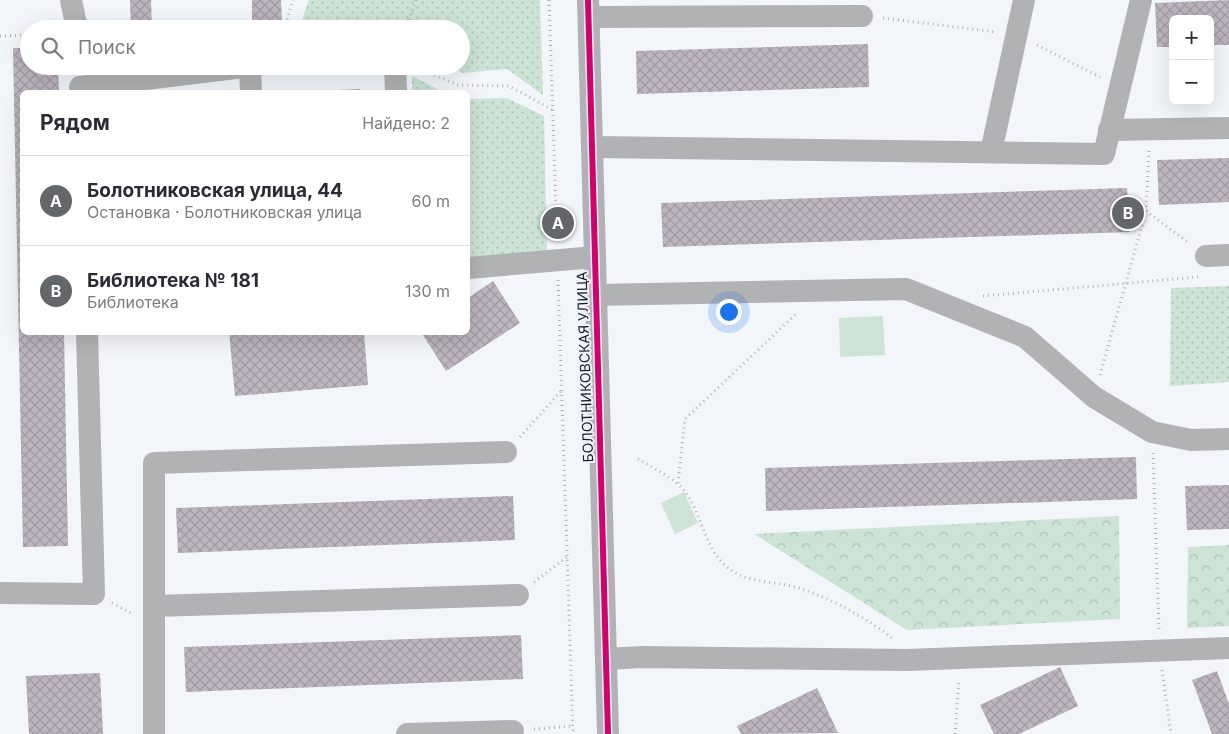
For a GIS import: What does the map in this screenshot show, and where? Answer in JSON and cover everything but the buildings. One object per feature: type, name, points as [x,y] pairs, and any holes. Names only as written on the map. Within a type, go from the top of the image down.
[{"type":"street","points":[[71,0],[75,20]]},
{"type":"street","points":[[991,152],[1024,0]]},
{"type":"street","points":[[593,147],[1104,154],[1141,0]]},
{"type":"street","points":[[588,8],[862,16]]},
{"type":"street","name":"БОЛОТНИКОВСКАЯ УЛИЦА","points":[[588,8],[608,734]]},
{"type":"street","points":[[80,82],[155,75]]},
{"type":"street","points":[[251,75],[251,90]]},
{"type":"street","points":[[395,75],[396,90]]},
{"type":"street","points":[[1109,130],[1229,128]]},
{"type":"street","points":[[1206,256],[1229,255]]},
{"type":"street","points":[[470,268],[594,257]]},
{"type":"street","points":[[596,296],[906,289],[1025,337],[1094,398],[1152,432],[1191,440],[1229,439]]},
{"type":"street","points":[[0,593],[94,594],[87,335]]},
{"type":"street","points":[[154,734],[154,463],[506,452]]},
{"type":"street","points":[[154,616],[518,595]]},
{"type":"street","points":[[607,659],[642,657],[907,660],[1229,648]]},
{"type":"street","points":[[407,734],[513,731]]},
{"type":"path","points":[[287,20],[293,0]]},
{"type":"path","points":[[409,20],[416,0]]},
{"type":"path","points":[[549,0],[573,734]]},
{"type":"path","points":[[862,16],[1017,35],[1084,69]]},
{"type":"path","points":[[0,36],[20,35]]},
{"type":"path","points":[[435,75],[457,85],[509,86],[553,110]]},
{"type":"path","points":[[1094,398],[1146,210],[1150,130]]},
{"type":"path","points":[[981,296],[1208,276],[1206,256],[1146,210]]},
{"type":"path","points":[[678,484],[684,419],[820,291]]},
{"type":"path","points":[[506,452],[562,390]]},
{"type":"path","points":[[1152,432],[1160,652],[1171,734]]},
{"type":"path","points":[[638,460],[678,484],[691,500],[702,530],[719,560],[737,574],[799,588],[849,610],[878,627],[895,640],[907,660]]},
{"type":"path","points":[[518,595],[567,557]]},
{"type":"path","points":[[94,594],[154,616]]},
{"type":"path","points":[[955,734],[961,659]]},
{"type":"path","points":[[513,731],[573,726]]},
{"type":"green space","points":[[309,0],[540,0],[543,95],[507,69],[470,72],[470,20],[302,20]]},
{"type":"green space","points":[[412,76],[439,90],[412,90]]},
{"type":"green space","points":[[507,98],[544,116],[547,251],[470,258],[470,99]]},
{"type":"green space","points":[[1229,286],[1229,382],[1170,386],[1171,288]]},
{"type":"green space","points":[[883,316],[885,355],[840,357],[839,318]]},
{"type":"green space","points":[[684,492],[698,523],[675,534],[661,503]]},
{"type":"green space","points":[[1119,516],[1120,619],[907,630],[754,534]]},
{"type":"green space","points":[[1229,545],[1229,626],[1187,628],[1188,547]]},
{"type":"cycle path","points":[[588,0],[608,734]]},
{"type":"place","name":"Библиотека № 181","points":[[1128,213]]},
{"type":"place","name":"Болотниковская улица, 44","points":[[558,223]]}]
